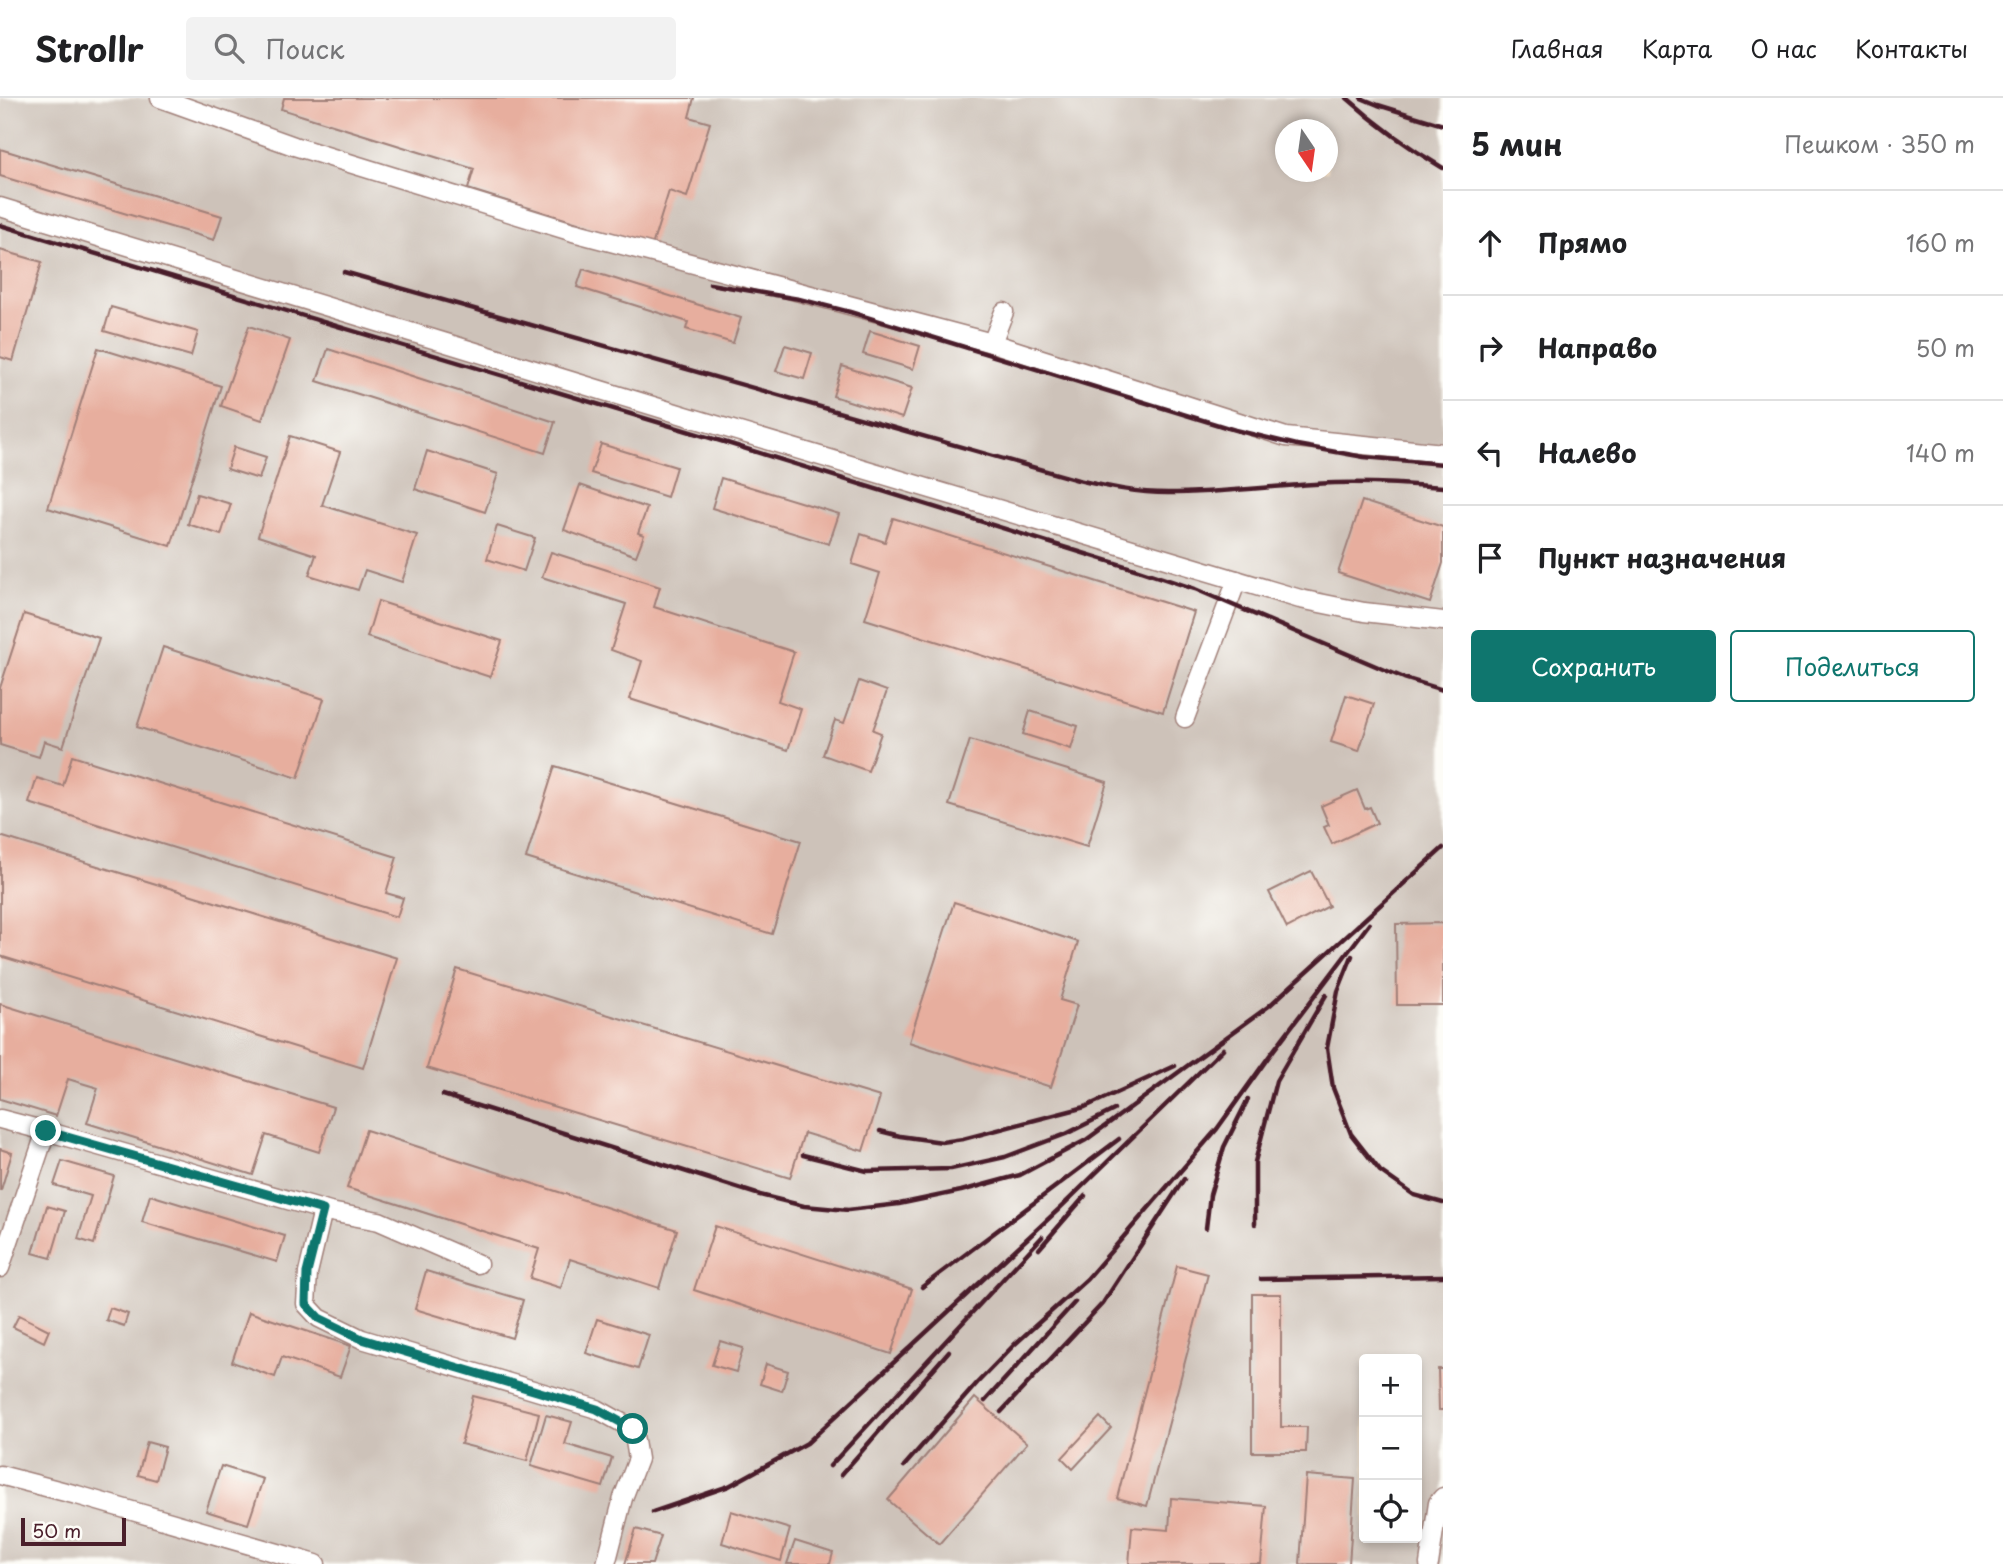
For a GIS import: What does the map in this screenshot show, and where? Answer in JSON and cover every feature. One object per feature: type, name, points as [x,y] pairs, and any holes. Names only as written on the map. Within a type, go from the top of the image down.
[{"type":"lane","points":[[160,98],[294,146],[573,232],[992,343],[1286,437],[1443,453]]},
{"type":"lane","points":[[0,207],[1300,599],[1364,612],[1443,621]]},
{"type":"lane","points":[[992,343],[1004,312]]},
{"type":"lane","points":[[1185,718],[1237,580]]},
{"type":"lane","points":[[0,1119],[323,1210],[379,1222],[478,1264]]},
{"type":"lane","points":[[0,1268],[46,1131]]},
{"type":"lane","points":[[323,1210],[307,1273],[306,1304],[319,1318],[362,1339],[597,1409],[633,1429],[638,1459],[623,1498],[606,1564]]},
{"type":"lane","points":[[0,1475],[316,1564]]},
{"type":"lane","points":[[1430,1564],[1438,1503],[1443,1497]]},
{"type":"shaded area","points":[[0,98],[1443,98],[1443,1564],[0,1564]]},
{"type":"building","points":[[284,98],[694,98],[689,117],[710,123],[687,197],[669,191],[652,246],[468,189],[474,169],[281,109]]},
{"type":"building","points":[[0,149],[222,216],[214,240],[0,176]]},
{"type":"building","points":[[0,250],[42,262],[13,361],[0,357]]},
{"type":"building","points":[[583,269],[741,318],[733,343],[686,329],[688,322],[577,287]]},
{"type":"building","points":[[111,307],[198,332],[191,356],[104,331]]},
{"type":"building","points":[[249,326],[290,340],[262,420],[221,406]]},
{"type":"building","points":[[870,331],[920,346],[913,369],[863,354]]},
{"type":"building","points":[[785,345],[812,353],[804,379],[776,371]]},
{"type":"building","points":[[98,348],[221,386],[171,546],[48,508]]},
{"type":"building","points":[[328,349],[555,422],[545,453],[317,381]]},
{"type":"building","points":[[842,366],[912,388],[902,418],[833,396]]},
{"type":"building","points":[[290,436],[340,452],[322,505],[417,535],[402,582],[365,570],[358,590],[309,575],[316,555],[258,536]]},
{"type":"building","points":[[601,444],[676,467],[667,497],[591,473]]},
{"type":"building","points":[[234,447],[266,457],[259,479],[227,469]]},
{"type":"building","points":[[427,451],[498,474],[485,512],[415,489]]},
{"type":"building","points":[[721,478],[839,514],[829,544],[712,508]]},
{"type":"building","points":[[580,485],[647,508],[638,533],[644,535],[636,556],[564,530]]},
{"type":"building","points":[[197,494],[231,504],[221,535],[188,524]]},
{"type":"building","points":[[1362,501],[1443,527],[1443,563],[1430,603],[1338,573]]},
{"type":"building","points":[[893,518],[1194,612],[1163,712],[865,619],[880,573],[852,564],[861,534],[885,542]]},
{"type":"building","points":[[497,526],[535,538],[524,571],[487,559]]},
{"type":"building","points":[[551,552],[660,587],[654,607],[794,652],[778,701],[801,709],[788,750],[630,699],[642,661],[611,650],[626,604],[542,577]]},
{"type":"building","points":[[378,601],[502,641],[490,677],[367,637]]},
{"type":"building","points":[[24,614],[99,638],[63,747],[44,741],[39,757],[0,745],[0,688]]},
{"type":"building","points":[[163,647],[324,699],[298,778],[137,727]]},
{"type":"building","points":[[859,681],[887,691],[873,730],[881,733],[868,771],[823,755],[835,720],[844,723]]},
{"type":"building","points":[[1346,695],[1374,704],[1359,751],[1331,742]]},
{"type":"building","points":[[1030,711],[1078,726],[1071,749],[1023,734]]},
{"type":"building","points":[[970,740],[1107,782],[1087,847],[949,805]]},
{"type":"building","points":[[72,756],[397,857],[386,893],[403,898],[397,917],[29,803],[37,778],[63,786]]},
{"type":"building","points":[[555,766],[801,841],[772,934],[526,858]]},
{"type":"building","points":[[1357,790],[1365,809],[1370,807],[1377,823],[1332,844],[1324,827],[1329,825],[1321,806]]},
{"type":"building","points":[[0,836],[397,958],[363,1068],[0,956]]},
{"type":"building","points":[[1311,871],[1329,906],[1287,928],[1269,892]]},
{"type":"building","points":[[954,902],[1078,942],[1060,1000],[1077,1005],[1051,1087],[909,1042]]},
{"type":"building","points":[[1443,923],[1443,1005],[1397,1005],[1396,924]]},
{"type":"building","points":[[457,969],[880,1097],[863,1151],[804,1133],[790,1178],[427,1068]]},
{"type":"building","points":[[0,1004],[333,1107],[319,1152],[266,1135],[253,1175],[87,1123],[98,1088],[68,1079],[56,1116],[0,1099]]},
{"type":"building","points":[[366,1130],[677,1230],[659,1288],[570,1259],[561,1288],[530,1278],[539,1249],[347,1188]]},
{"type":"building","points":[[0,1149],[12,1153],[1,1190],[0,1190]]},
{"type":"building","points":[[62,1161],[114,1176],[94,1244],[78,1239],[91,1196],[54,1185]]},
{"type":"building","points":[[150,1195],[285,1236],[277,1262],[142,1222]]},
{"type":"building","points":[[47,1206],[65,1211],[51,1258],[33,1253]]},
{"type":"building","points":[[715,1226],[912,1289],[891,1354],[694,1290]]},
{"type":"building","points":[[1177,1266],[1208,1274],[1147,1506],[1117,1498]]},
{"type":"building","points":[[426,1271],[523,1300],[512,1338],[415,1309]]},
{"type":"building","points":[[1252,1294],[1281,1294],[1281,1427],[1307,1427],[1306,1452],[1252,1452]]},
{"type":"building","points":[[110,1308],[128,1314],[124,1326],[106,1320]]},
{"type":"building","points":[[249,1312],[351,1346],[340,1377],[282,1357],[275,1377],[232,1362]]},
{"type":"building","points":[[19,1315],[49,1330],[44,1342],[13,1327]]},
{"type":"building","points":[[597,1319],[649,1335],[638,1369],[586,1353]]},
{"type":"building","points":[[720,1341],[743,1348],[736,1372],[712,1365]]},
{"type":"building","points":[[766,1364],[788,1371],[782,1391],[760,1384]]},
{"type":"building","points":[[1438,1369],[1443,1369],[1443,1410],[1439,1410]]},
{"type":"building","points":[[473,1396],[539,1413],[527,1461],[461,1444]]},
{"type":"building","points":[[975,1398],[1027,1443],[939,1544],[888,1500]]},
{"type":"building","points":[[546,1415],[572,1422],[565,1444],[612,1458],[603,1487],[531,1466]]},
{"type":"building","points":[[1100,1417],[1111,1428],[1073,1469],[1062,1458]]},
{"type":"building","points":[[147,1442],[165,1447],[156,1480],[138,1475]]},
{"type":"building","points":[[221,1466],[263,1479],[248,1524],[206,1511]]},
{"type":"building","points":[[1306,1475],[1355,1479],[1349,1564],[1300,1564]]},
{"type":"building","points":[[1171,1498],[1266,1506],[1261,1564],[1129,1564],[1132,1527],[1169,1530]]},
{"type":"building","points":[[731,1511],[790,1529],[781,1561],[722,1543]]},
{"type":"building","points":[[636,1529],[661,1536],[652,1564],[625,1564]]},
{"type":"building","points":[[795,1541],[833,1553],[830,1564],[787,1564]]},
{"type":"railway","points":[[1347,98],[1394,136],[1443,168]]},
{"type":"railway","points":[[1361,98],[1443,125]]},
{"type":"railway","points":[[0,225],[724,442],[1138,570],[1195,589],[1404,678],[1443,690]]},
{"type":"railway","points":[[344,272],[1078,480],[1111,487],[1168,493],[1335,483],[1443,487]]},
{"type":"railway","points":[[710,284],[799,299],[850,312],[1235,430],[1364,457],[1443,464]]},
{"type":"railway","points":[[443,1095],[760,1195],[804,1206],[848,1210],[899,1204],[961,1191],[1020,1175],[1086,1140],[1269,1006],[1443,848]]},
{"type":"railway","points":[[904,1466],[1014,1345],[1087,1279],[1217,1129],[1369,924]]},
{"type":"railway","points":[[1352,956],[1338,991],[1327,1048],[1333,1088],[1351,1134],[1380,1171],[1414,1195],[1443,1203]]},
{"type":"railway","points":[[1255,1224],[1255,1162],[1276,1081],[1326,995]]},
{"type":"railway","points":[[653,1512],[729,1486],[807,1443],[1059,1209],[1223,1049]]},
{"type":"railway","points":[[880,1131],[942,1142],[963,1139],[1085,1107],[1175,1066]]},
{"type":"railway","points":[[1206,1228],[1210,1195],[1224,1147],[1248,1099]]},
{"type":"railway","points":[[803,1155],[867,1171],[951,1169],[1005,1157],[1066,1134],[1114,1110]]},
{"type":"railway","points":[[922,1287],[1119,1139]]},
{"type":"railway","points":[[1001,1412],[1103,1303],[1184,1179]]},
{"type":"railway","points":[[1039,1249],[1085,1196]]},
{"type":"railway","points":[[830,1466],[1042,1237]]},
{"type":"railway","points":[[1261,1279],[1443,1276]]},
{"type":"railway","points":[[985,1401],[1075,1302]]},
{"type":"railway","points":[[841,1475],[949,1351]]},
{"type":"route","points":[[46,1131],[323,1210],[307,1273],[306,1304],[319,1318],[362,1339],[597,1409],[633,1429]]}]
